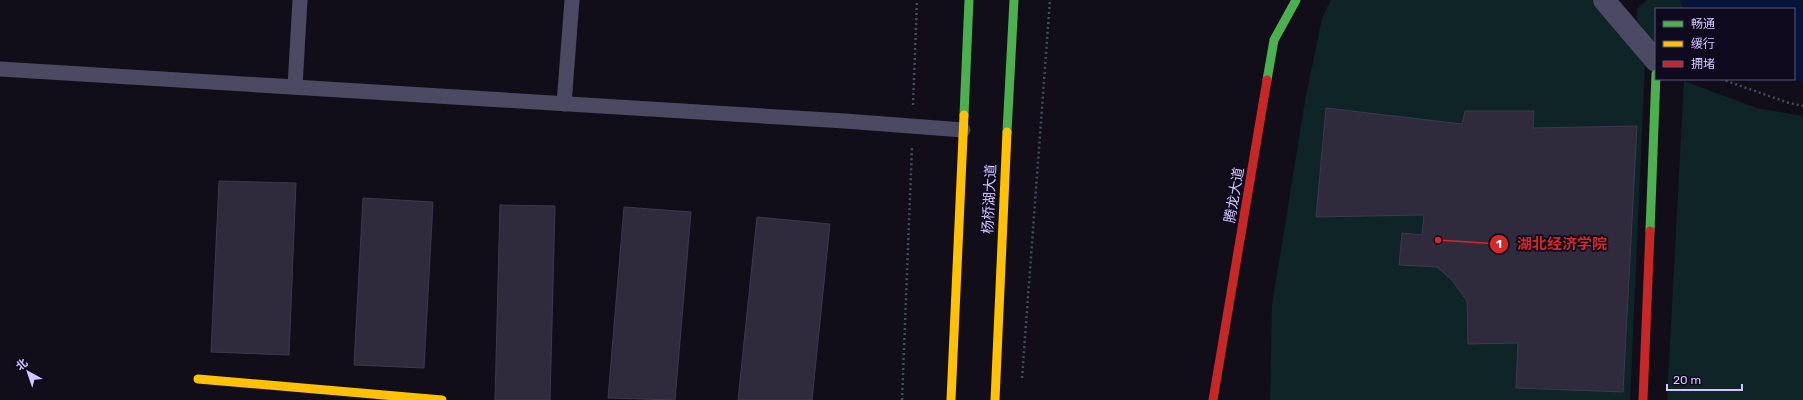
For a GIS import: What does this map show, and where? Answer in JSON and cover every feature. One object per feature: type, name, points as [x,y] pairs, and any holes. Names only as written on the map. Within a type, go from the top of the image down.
[{"type":"street","name":"杨桥湖大道","points":[[951,400],[969,0]]},
{"type":"street","name":"杨桥湖大道","points":[[994,400],[1004,166],[1014,0]]},
{"type":"street","name":"腾龙大道","points":[[1213,400],[1274,40],[1296,0]]},
{"type":"street","points":[[1614,3],[1655,60]]},
{"type":"street","points":[[1644,400],[1656,80]]},
{"type":"street","points":[[198,379],[442,400]]},
{"type":"lane","points":[[295,87],[300,0]]},
{"type":"lane","points":[[564,104],[572,0]]},
{"type":"lane","points":[[0,69],[845,121],[963,130]]},
{"type":"path","points":[[902,400],[918,0]]},
{"type":"path","points":[[1022,384],[1050,0]]},
{"type":"path","points":[[1724,80],[1789,103],[1803,106]]},
{"type":"green space","points":[[1331,0],[1592,0],[1645,64],[1630,400],[1270,400],[1272,305],[1305,101],[1322,18]]},
{"type":"green space","points":[[1647,0],[1680,0],[1684,8],[1655,8],[1655,44],[1637,20],[1637,9]]},
{"type":"green space","points":[[1684,81],[1757,108],[1803,116],[1803,400],[1667,400]]},
{"type":"water","points":[[1680,0],[1803,0],[1803,82],[1792,80],[1795,80],[1795,8],[1684,8]]},
{"type":"building","points":[[1326,108],[1462,124],[1465,111],[1534,111],[1533,128],[1637,126],[1623,392],[1516,388],[1518,343],[1468,344],[1467,301],[1452,280],[1437,267],[1399,265],[1402,233],[1422,235],[1424,215],[1316,217]]},
{"type":"building","points":[[219,181],[296,183],[289,355],[211,352]]},
{"type":"building","points":[[363,198],[433,202],[424,368],[354,365]]},
{"type":"building","points":[[500,205],[555,206],[550,400],[495,400]]},
{"type":"building","points":[[624,207],[691,212],[675,400],[608,398]]},
{"type":"building","points":[[757,217],[830,224],[812,400],[738,400]]},
{"type":"traffic: fast","points":[[964,115],[969,0]]},
{"type":"traffic: fast","points":[[1007,132],[1014,0]]},
{"type":"traffic: fast","points":[[1267,80],[1274,40],[1296,0]]},
{"type":"traffic: fast","points":[[1650,231],[1656,80]]},
{"type":"traffic: slow","points":[[951,400],[964,115]]},
{"type":"traffic: slow","points":[[995,400],[1007,132]]},
{"type":"traffic: slow","points":[[198,379],[442,400]]},
{"type":"traffic: jam","points":[[1213,400],[1267,80]]},
{"type":"traffic: jam","points":[[1643,400],[1650,231]]},
{"type":"place","name":"湖北经济学院","points":[[1438,240]]}]
